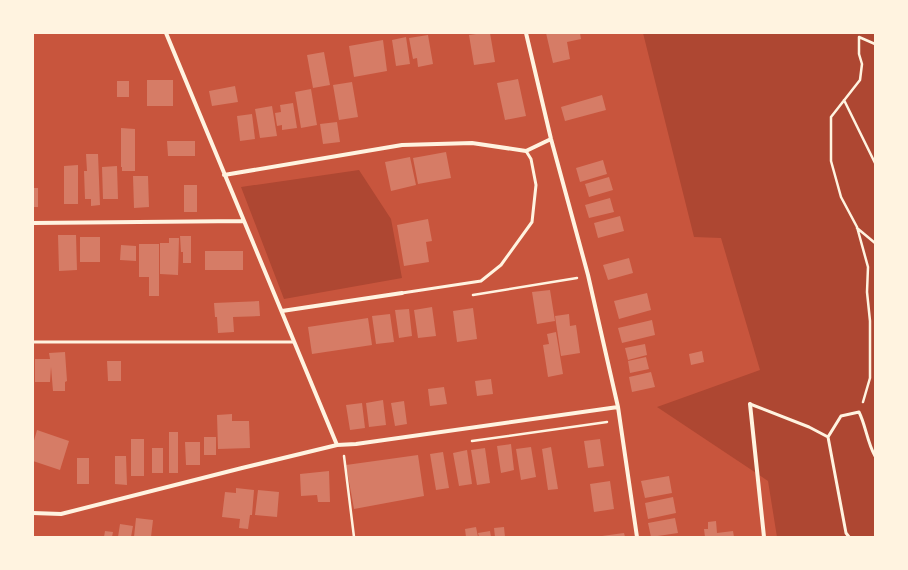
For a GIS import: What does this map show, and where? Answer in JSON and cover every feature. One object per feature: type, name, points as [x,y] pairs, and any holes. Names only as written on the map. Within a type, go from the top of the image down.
[{"type":"street","points":[[166,33],[337,445]]},
{"type":"street","points":[[526,33],[551,139],[588,275],[618,406],[637,537]]},
{"type":"street","points":[[224,175],[402,145],[472,143],[526,151],[551,139]]},
{"type":"street","points":[[33,223],[244,221]]},
{"type":"street","points":[[282,311],[402,293]]},
{"type":"street","points":[[750,404],[764,537]]},
{"type":"street","points":[[33,513],[61,514],[337,445],[356,444],[618,406]]},
{"type":"lane","points":[[402,293],[481,281],[501,265],[532,222],[536,185],[531,159],[526,151]]},
{"type":"lane","points":[[33,342],[294,342]]},
{"type":"lane","points":[[750,404],[809,427],[828,437]]},
{"type":"lane","points":[[849,537],[846,533],[828,437],[841,416],[859,412],[864,423],[871,449],[875,456]]},
{"type":"path","points":[[859,412],[870,378],[870,321],[867,292],[868,267],[857,227],[841,197],[831,161],[831,117],[860,80],[862,64],[859,54],[859,37],[875,44]]},
{"type":"path","points":[[844,100],[875,164]]},
{"type":"path","points":[[857,227],[875,243]]},
{"type":"path","points":[[473,295],[577,278]]},
{"type":"path","points":[[472,441],[607,422]]},
{"type":"path","points":[[344,456],[354,537]]},
{"type":"shaded area","points":[[643,33],[875,33],[875,537],[777,537],[768,481],[657,407],[760,370],[721,238],[694,237]]},
{"type":"shaded area","points":[[359,170],[391,219],[402,278],[284,299],[241,187]]},
{"type":"building","points":[[490,33],[495,62],[474,65],[469,35]]},
{"type":"building","points":[[546,33],[580,33],[581,39],[567,42],[570,59],[553,63]]},
{"type":"building","points":[[428,35],[433,64],[418,67],[417,58],[413,59],[409,38]]},
{"type":"building","points":[[406,37],[410,64],[396,66],[392,40]]},
{"type":"building","points":[[383,40],[387,71],[354,77],[349,46]]},
{"type":"building","points":[[324,52],[330,85],[313,88],[307,55]]},
{"type":"building","points":[[518,79],[526,116],[505,120],[497,83]]},
{"type":"building","points":[[147,80],[173,80],[173,106],[147,106]]},
{"type":"building","points":[[117,81],[129,81],[129,97],[117,97]]},
{"type":"building","points":[[352,82],[358,117],[339,120],[333,85]]},
{"type":"building","points":[[235,86],[238,102],[212,106],[209,91]]},
{"type":"building","points":[[311,89],[317,125],[301,128],[295,92]]},
{"type":"building","points":[[602,95],[606,110],[565,121],[561,107]]},
{"type":"building","points":[[293,103],[297,128],[282,130],[282,125],[277,126],[275,113],[281,112],[280,105]]},
{"type":"building","points":[[272,106],[277,136],[260,138],[255,109]]},
{"type":"building","points":[[252,114],[255,139],[240,141],[237,116]]},
{"type":"building","points":[[337,122],[340,142],[323,144],[320,124]]},
{"type":"building","points":[[121,128],[135,129],[135,171],[122,171]]},
{"type":"building","points":[[167,141],[195,141],[195,156],[168,156]]},
{"type":"building","points":[[446,152],[451,178],[418,184],[413,158]]},
{"type":"building","points":[[86,154],[98,154],[100,205],[91,206],[91,199],[85,199],[84,171],[87,171]]},
{"type":"building","points":[[410,157],[416,185],[391,191],[385,162]]},
{"type":"building","points":[[603,160],[607,174],[580,182],[576,168]]},
{"type":"building","points":[[78,165],[78,204],[64,204],[64,166]]},
{"type":"building","points":[[117,166],[118,199],[103,199],[102,167]]},
{"type":"building","points":[[133,176],[148,176],[149,207],[134,208]]},
{"type":"building","points":[[609,177],[613,190],[589,197],[585,184]]},
{"type":"building","points":[[184,185],[197,185],[197,212],[184,212]]},
{"type":"building","points":[[33,188],[38,188],[38,207],[33,207]]},
{"type":"building","points":[[610,198],[614,212],[589,218],[585,205]]},
{"type":"building","points":[[620,216],[624,231],[598,238],[594,223]]},
{"type":"building","points":[[428,219],[432,241],[426,242],[429,262],[404,266],[397,225]]},
{"type":"building","points":[[58,235],[76,235],[77,270],[59,271]]},
{"type":"building","points":[[180,236],[191,236],[191,263],[183,263],[183,252],[181,252]]},
{"type":"building","points":[[80,237],[100,237],[100,262],[80,262]]},
{"type":"building","points":[[169,238],[179,238],[178,275],[160,274],[160,243],[169,243]]},
{"type":"building","points":[[139,244],[159,244],[159,296],[149,296],[149,277],[139,277]]},
{"type":"building","points":[[121,245],[136,246],[136,261],[120,260]]},
{"type":"building","points":[[205,251],[243,251],[243,270],[205,270]]},
{"type":"building","points":[[629,258],[633,273],[608,280],[603,265]]},
{"type":"building","points":[[550,290],[555,321],[537,324],[532,292]]},
{"type":"building","points":[[647,293],[651,310],[619,319],[614,301]]},
{"type":"building","points":[[259,301],[260,316],[233,317],[234,332],[218,333],[214,303]]},
{"type":"building","points":[[432,307],[436,336],[418,338],[414,310]]},
{"type":"building","points":[[473,308],[477,339],[457,342],[453,311]]},
{"type":"building","points":[[409,309],[412,336],[399,338],[395,310]]},
{"type":"building","points":[[390,314],[394,342],[376,344],[372,316]]},
{"type":"building","points":[[569,314],[570,326],[576,325],[580,353],[561,356],[555,316]]},
{"type":"building","points":[[368,318],[372,345],[312,354],[308,327]]},
{"type":"building","points":[[652,320],[655,335],[622,343],[618,328]]},
{"type":"building","points":[[556,332],[563,374],[548,377],[543,345],[549,344],[547,334]]},
{"type":"building","points":[[645,344],[647,355],[628,360],[625,348]]},
{"type":"building","points":[[702,351],[704,362],[691,365],[689,354]]},
{"type":"building","points":[[65,352],[67,381],[65,382],[65,391],[53,391],[51,367],[50,382],[35,382],[35,359],[50,359],[49,353]]},
{"type":"building","points":[[646,357],[649,369],[630,373],[628,361]]},
{"type":"building","points":[[107,361],[121,361],[121,381],[108,381]]},
{"type":"building","points":[[651,372],[655,387],[632,392],[629,377]]},
{"type":"building","points":[[491,379],[493,394],[477,396],[475,381]]},
{"type":"building","points":[[444,387],[447,404],[430,406],[428,389]]},
{"type":"building","points":[[383,400],[386,425],[369,427],[366,403]]},
{"type":"building","points":[[404,401],[407,424],[395,426],[391,403]]},
{"type":"building","points":[[362,403],[365,428],[350,430],[346,405]]},
{"type":"building","points":[[232,414],[232,421],[249,421],[250,448],[218,449],[217,415]]},
{"type":"building","points":[[37,430],[69,441],[60,470],[33,461],[33,444]]},
{"type":"building","points":[[169,432],[178,432],[178,473],[169,473]]},
{"type":"building","points":[[204,437],[216,437],[216,455],[204,455]]},
{"type":"building","points":[[131,439],[144,439],[144,476],[131,476]]},
{"type":"building","points":[[600,439],[604,466],[588,468],[584,441]]},
{"type":"building","points":[[185,442],[200,442],[200,465],[186,465]]},
{"type":"building","points":[[511,444],[514,470],[501,473],[497,446]]},
{"type":"building","points":[[531,447],[536,477],[521,480],[516,449]]},
{"type":"building","points":[[551,447],[558,489],[548,490],[542,449]]},
{"type":"building","points":[[152,448],[163,448],[163,473],[152,473]]},
{"type":"building","points":[[485,448],[490,483],[477,485],[471,450]]},
{"type":"building","points":[[467,450],[472,484],[459,486],[453,453]]},
{"type":"building","points":[[443,452],[449,488],[436,490],[430,454]]},
{"type":"building","points":[[418,455],[424,496],[354,509],[346,465]]},
{"type":"building","points":[[115,456],[126,456],[127,485],[115,484]]},
{"type":"building","points":[[77,458],[89,458],[89,484],[77,484]]},
{"type":"building","points":[[329,471],[330,502],[318,502],[317,495],[301,496],[300,474]]},
{"type":"building","points":[[669,476],[672,493],[645,498],[641,481]]},
{"type":"building","points":[[610,481],[614,509],[594,512],[590,484]]},
{"type":"building","points":[[236,488],[254,490],[252,515],[250,515],[248,529],[239,528],[240,519],[222,517],[225,492],[236,493]]},
{"type":"building","points":[[258,490],[279,492],[277,517],[255,515]]},
{"type":"building","points":[[673,497],[676,513],[648,519],[645,503]]},
{"type":"building","points":[[136,518],[153,520],[151,537],[134,537]]},
{"type":"building","points":[[675,518],[678,533],[651,537],[648,523]]},
{"type":"building","points":[[716,521],[717,533],[733,531],[734,537],[705,537],[704,529],[708,529],[708,522]]},
{"type":"building","points":[[120,524],[133,526],[131,537],[118,537]]},
{"type":"building","points":[[476,527],[478,537],[466,537],[465,529]]},
{"type":"building","points":[[504,527],[505,537],[495,537],[494,528]]},
{"type":"building","points":[[105,531],[113,532],[112,537],[104,537]]},
{"type":"building","points":[[490,531],[491,537],[479,537],[478,533]]},
{"type":"building","points":[[624,533],[625,537],[602,537],[602,536]]}]
